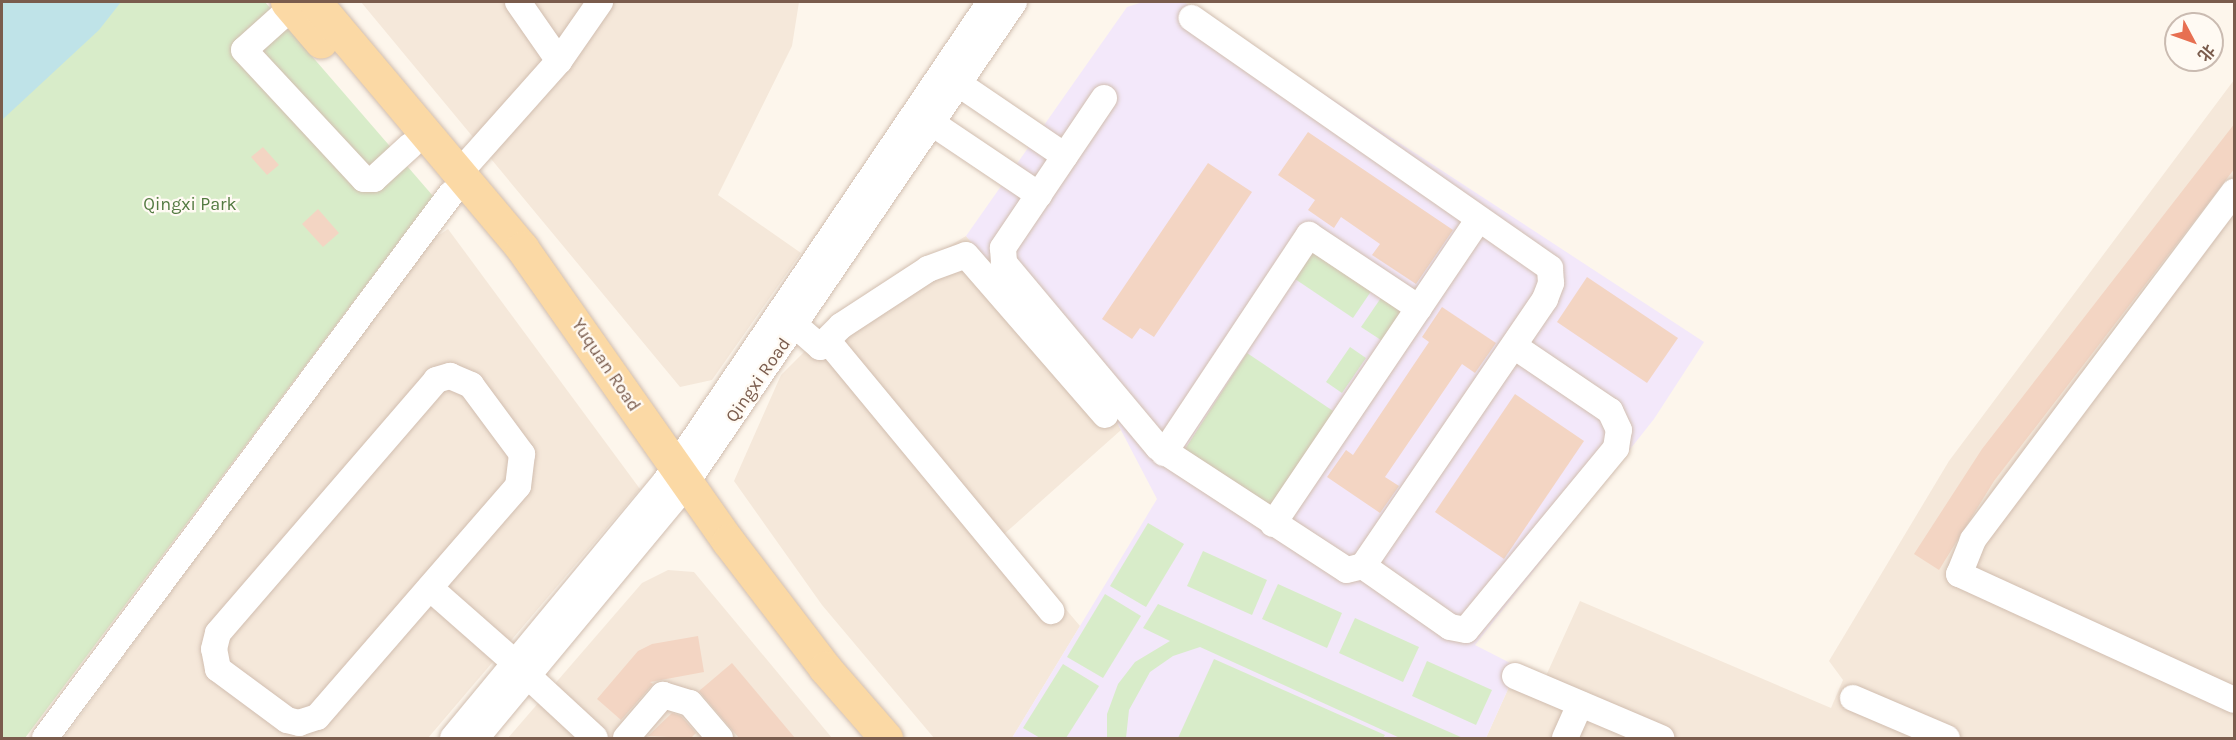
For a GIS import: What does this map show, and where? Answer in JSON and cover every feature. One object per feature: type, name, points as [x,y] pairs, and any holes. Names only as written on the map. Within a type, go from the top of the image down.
[{"type":"main road","name":"Yuquan Road","points":[[298,3],[410,146],[456,183]]},
{"type":"main road","name":"Yuquan Road","points":[[298,3],[456,183],[549,319],[674,484],[886,738]]},
{"type":"main road","name":"Yuquan Road","points":[[674,484],[759,618],[858,738]]},
{"type":"street","points":[[518,2],[559,61]]},
{"type":"street","points":[[45,738],[456,183],[559,61],[600,2]]},
{"type":"street","name":"Qingxi Road","points":[[674,484],[990,2]]},
{"type":"street","name":"Qingxi Road","points":[[453,738],[521,670],[674,484],[796,326],[1014,2]]},
{"type":"street","points":[[298,3],[244,50],[364,179],[374,179],[410,146]]},
{"type":"street","points":[[1104,98],[1003,248],[1004,263],[1164,453],[1347,570],[1363,566],[1514,346],[1549,291],[1550,268],[1192,18]]},
{"type":"street","points":[[958,84],[1065,156]]},
{"type":"street","points":[[932,123],[1039,195]]},
{"type":"street","points":[[2235,192],[1973,540],[1959,574],[2235,700]]},
{"type":"street","points":[[1273,524],[1479,219]]},
{"type":"street","points":[[1164,453],[1309,235],[1419,308]]},
{"type":"street","points":[[796,326],[820,347],[841,326],[928,269],[966,255],[1105,415]]},
{"type":"street","points":[[827,340],[1051,611]]},
{"type":"street","points":[[1363,566],[1450,627],[1466,630],[1616,448],[1619,430],[1610,411],[1514,346]]},
{"type":"street","points":[[457,377],[471,385],[522,454],[522,473],[518,486],[430,588],[316,717],[305,722],[287,720],[218,669],[214,649],[222,626],[436,380],[457,377]]},
{"type":"street","points":[[430,588],[595,738]]},
{"type":"street","name":"Qingxi Road","points":[[476,738],[521,670]]},
{"type":"street","points":[[1515,676],[1580,704],[1629,732],[1661,738]]},
{"type":"street","points":[[626,738],[663,695],[690,703],[720,738]]},
{"type":"street","points":[[1853,698],[1947,738]]},
{"type":"street","points":[[1565,738],[1580,704]]},
{"type":"shaded area","points":[[361,2],[799,2],[792,46],[718,195],[801,253],[712,380],[680,387]]},
{"type":"shaded area","points":[[1143,2],[1184,2],[1704,342],[1654,419],[1475,645],[1518,667],[1486,738],[1012,738],[1157,499],[1111,411],[966,236],[1127,7]]},
{"type":"shaded area","points":[[2234,80],[2234,738],[1486,738],[1518,667],[1545,678],[1580,601],[1831,708],[1843,680],[1829,661],[1949,461]]},
{"type":"shaded area","points":[[448,229],[640,489],[428,738],[64,738],[426,244]]},
{"type":"shaded area","points":[[966,236],[1111,411],[1121,430],[1003,535],[1080,626],[1012,738],[934,738],[822,605],[734,481],[781,375],[849,307]]},
{"type":"shaded area","points":[[668,570],[694,572],[832,738],[508,738],[642,583]]},
{"type":"green space","name":"Qingxi Park","points":[[2,2],[265,2],[433,196],[25,738],[2,738]]},
{"type":"green space","points":[[1316,248],[1374,287],[1353,318],[1295,279]]},
{"type":"green space","points":[[1385,292],[1411,309],[1387,344],[1361,327]]},
{"type":"green space","points":[[1350,347],[1366,358],[1342,393],[1326,382]]},
{"type":"green space","points":[[1247,353],[1339,415],[1274,507],[1185,449]]},
{"type":"green space","points":[[1148,523],[1184,544],[1146,607],[1110,586]]},
{"type":"green space","points":[[1203,551],[1267,580],[1252,615],[1187,586]]},
{"type":"green space","points":[[1278,584],[1342,613],[1327,648],[1262,619]]},
{"type":"green space","points":[[1105,594],[1141,616],[1103,678],[1067,657]]},
{"type":"green space","points":[[1158,604],[1463,738],[1400,738],[1200,647],[1173,656],[1150,672],[1129,710],[1126,738],[1107,738],[1107,714],[1118,684],[1135,662],[1170,641],[1143,628]]},
{"type":"green space","points":[[1355,618],[1419,647],[1403,682],[1339,653]]},
{"type":"green space","points":[[1214,659],[1385,735],[1383,738],[1178,738]]},
{"type":"green space","points":[[1427,661],[1492,690],[1476,725],[1412,696]]},
{"type":"green space","points":[[1063,664],[1099,686],[1066,738],[1040,738],[1023,728]]},
{"type":"water","points":[[2,2],[121,2],[99,30],[2,120]]},
{"type":"building","points":[[2235,123],[2235,168],[1994,481],[1939,570],[1914,554],[1982,449]]},
{"type":"building","points":[[1308,132],[1453,230],[1416,284],[1372,255],[1380,244],[1341,217],[1334,228],[1308,210],[1315,200],[1278,175]]},
{"type":"building","points":[[263,147],[279,165],[267,175],[251,157]]},
{"type":"building","points":[[1208,163],[1252,192],[1154,337],[1140,328],[1132,339],[1102,319]]},
{"type":"building","points":[[318,209],[339,233],[323,247],[302,224]]},
{"type":"building","points":[[1587,277],[1678,338],[1647,383],[1557,322]]},
{"type":"building","points":[[1442,307],[1496,343],[1475,373],[1462,364],[1385,477],[1399,486],[1380,513],[1327,477],[1346,450],[1353,455],[1429,342],[1422,337]]},
{"type":"building","points":[[1515,394],[1584,441],[1504,559],[1435,512]]},
{"type":"building","points":[[698,636],[704,672],[650,682],[653,684],[621,720],[597,699],[638,651],[652,644]]},
{"type":"building","points":[[732,663],[795,738],[739,738],[699,691]]},
{"type":"building","points":[[672,713],[681,716],[696,733],[691,738],[648,736]]}]
